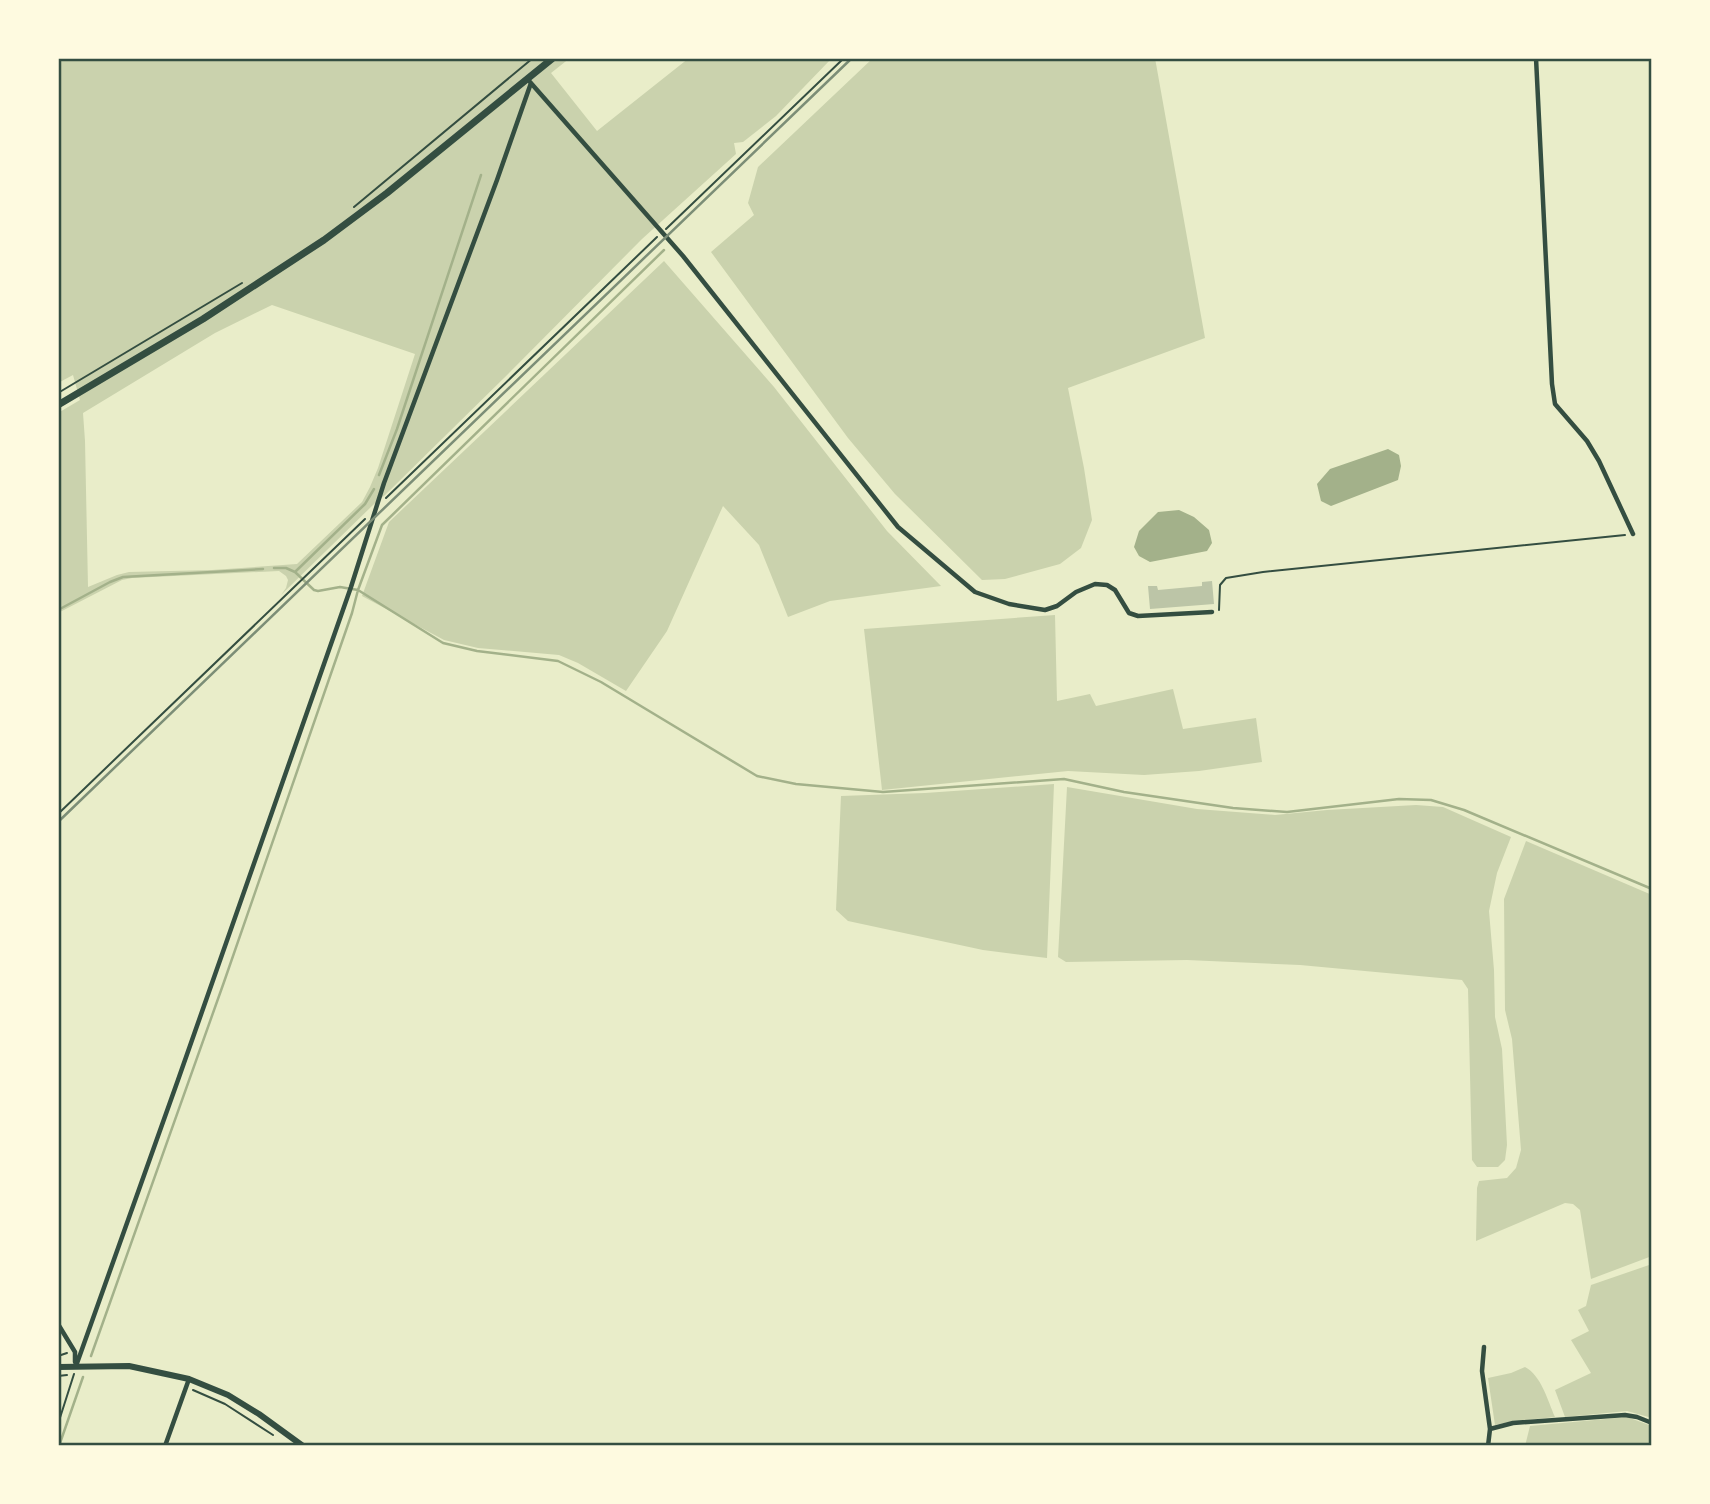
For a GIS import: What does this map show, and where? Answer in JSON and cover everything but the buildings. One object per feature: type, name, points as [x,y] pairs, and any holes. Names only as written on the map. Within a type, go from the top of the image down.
[{"type":"main road","points":[[58,405],[203,319],[313,248],[529,81],[552,58]]},
{"type":"main road","points":[[58,1367],[129,1366],[189,1379],[239,1402],[303,1446]]},
{"type":"street","points":[[1536,58],[1555,404],[1587,441],[1633,534]]},
{"type":"street","points":[[529,81],[663,232],[898,527],[975,592],[1009,604],[1045,610],[1057,607],[1076,592],[1095,584],[1107,585],[1115,590],[1129,613],[1138,616],[1212,612]]},
{"type":"street","points":[[76,1366],[351,587],[375,509],[497,180],[529,81]]},
{"type":"street","points":[[58,1324],[75,1352],[76,1366]]},
{"type":"street","points":[[1484,1347],[1482,1371],[1490,1429],[1488,1446]]},
{"type":"street","points":[[165,1446],[189,1379]]},
{"type":"street","points":[[1490,1429],[1513,1423],[1625,1415],[1652,1423]]},
{"type":"path","points":[[348,212],[533,58]]},
{"type":"path","points":[[58,814],[844,58]]},
{"type":"path","points":[[58,393],[249,279]]},
{"type":"path","points":[[1212,612],[1219,610],[1220,586],[1227,578],[1633,534]]},
{"type":"path","points":[[58,1356],[75,1352]]},
{"type":"path","points":[[58,1424],[76,1366]]},
{"type":"shaded area","points":[[58,58],[570,58],[551,73],[597,131],[689,58],[832,58],[776,116],[743,142],[734,143],[736,154],[642,239],[281,595],[288,580],[279,571],[132,578],[122,580],[58,613],[58,413],[80,400],[73,375],[58,383]],"holes":[[[272,305],[415,354],[378,468],[362,502],[297,564],[129,572],[88,587],[83,413],[215,333]]]},
{"type":"shaded area","points":[[873,58],[1155,58],[1205,338],[1068,388],[1092,520],[1081,548],[1060,564],[1005,579],[982,580],[895,494],[848,438],[711,252],[754,215],[748,203],[758,167]]},
{"type":"shaded area","points":[[664,261],[774,387],[887,531],[941,586],[830,601],[788,617],[759,545],[723,506],[667,631],[626,691],[559,655],[478,648],[444,640],[362,596],[389,522]]},
{"type":"shaded area","points":[[1388,449],[1399,455],[1401,466],[1398,480],[1331,506],[1321,501],[1317,484],[1330,469]]},
{"type":"shaded area","points":[[1179,510],[1194,517],[1209,530],[1212,543],[1207,551],[1150,562],[1139,556],[1134,547],[1139,531],[1158,512]]},
{"type":"shaded area","points":[[1055,615],[1057,701],[1090,694],[1096,706],[1173,689],[1183,729],[1256,718],[1262,762],[1144,775],[1068,771],[882,790],[864,629]]},
{"type":"shaded area","points":[[1054,784],[1047,958],[983,950],[848,921],[836,910],[841,796]]},
{"type":"shaded area","points":[[1067,787],[1197,809],[1275,815],[1416,805],[1443,807],[1511,837],[1497,873],[1489,911],[1495,1017],[1502,1049],[1507,1145],[1505,1160],[1498,1167],[1477,1167],[1472,1160],[1468,989],[1462,980],[1300,965],[1187,960],[1066,962],[1058,957]]},
{"type":"shaded area","points":[[1526,841],[1652,895],[1652,1256],[1591,1279],[1580,1210],[1573,1204],[1565,1203],[1476,1241],[1479,1181],[1507,1178],[1516,1168],[1521,1150],[1512,1039],[1505,1010],[1504,899]]},
{"type":"shaded area","points":[[1652,1264],[1652,1418],[1627,1411],[1565,1417],[1555,1390],[1591,1373],[1571,1340],[1589,1331],[1578,1310],[1586,1306],[1591,1285]]},
{"type":"shaded area","points":[[1525,1367],[1540,1382],[1555,1417],[1495,1425],[1488,1378]]},
{"type":"shaded area","points":[[1627,1417],[1652,1426],[1652,1446],[1525,1446],[1530,1426]]},
{"type":"waterway","points":[[379,475],[397,429],[481,175]]},
{"type":"waterway","points":[[91,1356],[382,525],[664,250]]},
{"type":"waterway","points":[[295,572],[365,504],[374,489]]},
{"type":"waterway","points":[[274,568],[286,568],[295,572],[314,590],[340,587],[358,590],[443,643],[477,651],[558,661],[601,682],[757,776],[796,784],[883,792],[1064,779],[1124,792],[1233,808],[1287,812],[1399,799],[1431,800],[1464,810],[1652,889]]},
{"type":"waterway","points":[[58,610],[123,577],[263,569]]},
{"type":"waterway","points":[[59,1446],[83,1377]]},
{"type":"railway","points":[[58,822],[852,58]]}]
